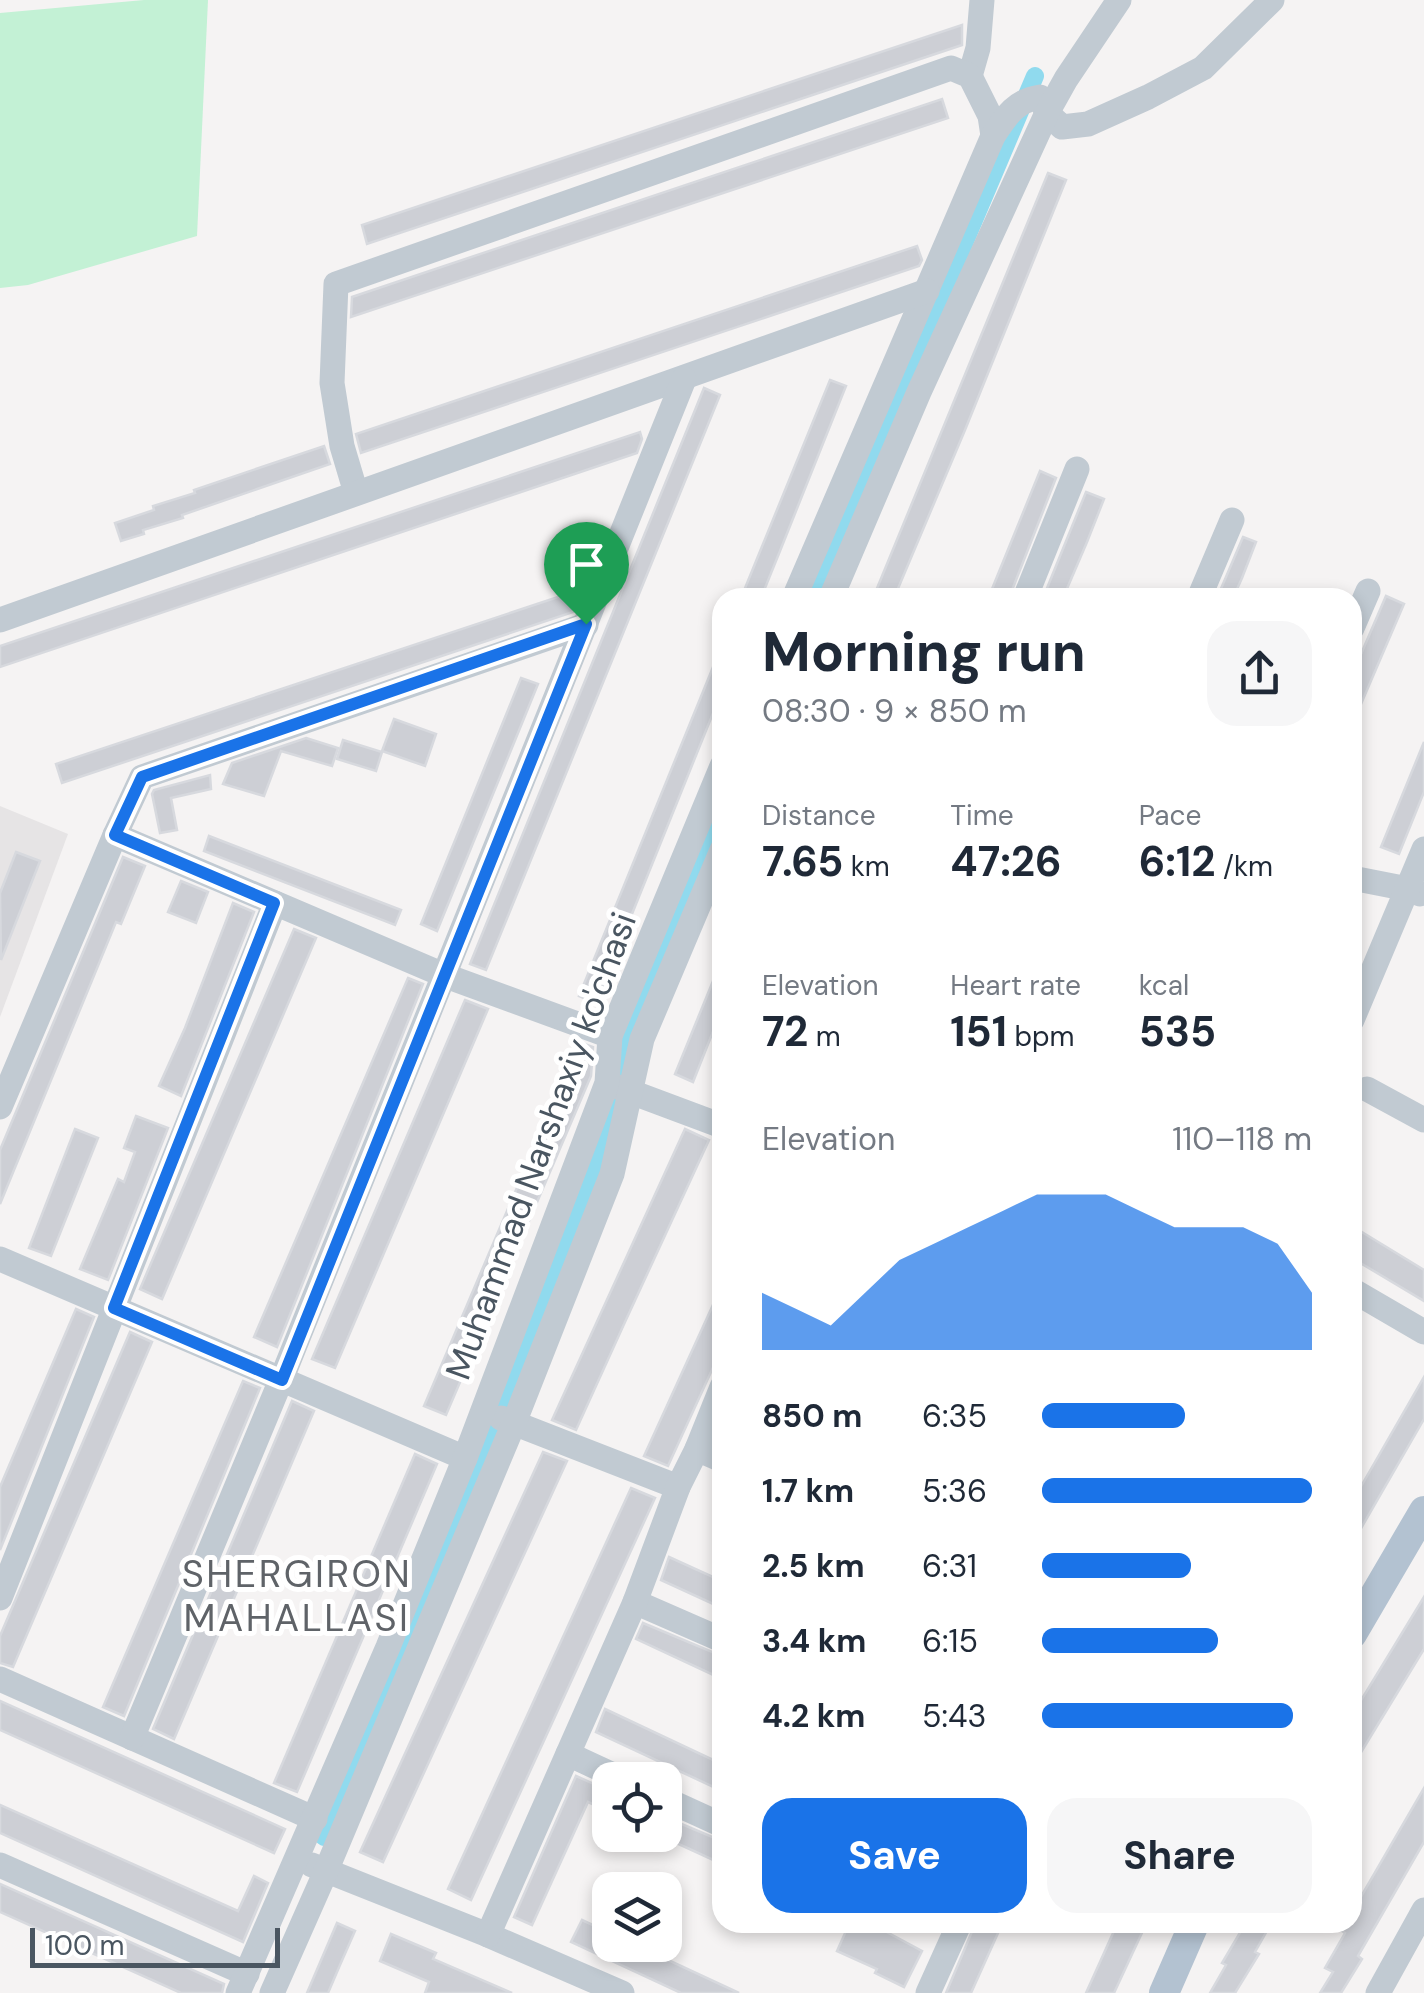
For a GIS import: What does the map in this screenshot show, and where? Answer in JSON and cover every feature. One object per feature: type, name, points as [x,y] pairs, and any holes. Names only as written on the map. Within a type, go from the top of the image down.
[{"type":"main road","points":[[1362,1617],[1424,1511]]},
{"type":"main road","points":[[1164,1993],[1190,1933]]},
{"type":"street","points":[[970,76],[978,48],[982,0]]},
{"type":"street","points":[[834,588],[1047,114],[1119,0]]},
{"type":"street","points":[[798,588],[992,136],[1010,110],[1026,99],[1040,97],[1047,114],[1062,126],[1088,124],[1203,68],[1272,0]]},
{"type":"street","points":[[356,493],[342,446],[332,382],[336,284],[951,68],[970,76],[990,116],[992,136]]},
{"type":"street","points":[[0,620],[926,292]]},
{"type":"street","points":[[132,1738],[282,1380],[684,379]]},
{"type":"street","points":[[1029,588],[1077,468]]},
{"type":"street","points":[[1203,588],[1232,520]]},
{"type":"street","points":[[1362,605],[1368,591]]},
{"type":"street","points":[[0,1106],[142,777],[586,624]]},
{"type":"street","name":"Muhammad Narshaxiy ko'chasi","points":[[242,1983],[298,1860],[618,1087],[610,1036],[712,790]]},
{"type":"street","points":[[115,835],[446,976],[610,1036]]},
{"type":"street","points":[[1362,1000],[1416,893],[1424,850]]},
{"type":"street","points":[[272,1993],[514,1423],[612,1174],[618,1087],[712,874]]},
{"type":"street","points":[[1362,880],[1416,893]]},
{"type":"street","points":[[0,1598],[274,903]]},
{"type":"street","points":[[618,1087],[712,1122]]},
{"type":"street","points":[[1367,1089],[1424,1120]]},
{"type":"street","points":[[0,1260],[465,1458]]},
{"type":"street","points":[[1362,1296],[1424,1332]]},
{"type":"street","points":[[483,1410],[678,1487]]},
{"type":"street","points":[[488,1935],[635,1602],[678,1487],[712,1411]]},
{"type":"street","points":[[697,1448],[712,1455]]},
{"type":"street","points":[[635,1602],[712,1636]]},
{"type":"street","points":[[0,1679],[315,1819]]},
{"type":"street","points":[[568,1754],[592,1765]]},
{"type":"street","points":[[682,1807],[712,1820]]},
{"type":"street","points":[[298,1860],[622,1993]]},
{"type":"street","points":[[0,1865],[242,1983]]},
{"type":"street","points":[[1378,1993],[1424,1910]]},
{"type":"street","points":[[928,1993],[947,1933]]},
{"type":"street","points":[[1397,1958],[1424,1944]]},
{"type":"shaded area","points":[[0,806],[68,834],[0,1017]]},
{"type":"green space","points":[[144,0],[208,0],[197,236],[28,285],[0,288],[0,13]]},
{"type":"building","points":[[962,25],[962,45],[367,244],[362,225]]},
{"type":"building","points":[[942,99],[948,118],[351,317],[352,297]]},
{"type":"building","points":[[1048,173],[1066,180],[898,588],[877,588]]},
{"type":"building","points":[[917,246],[922,260],[919,266],[361,453],[356,434]]},
{"type":"building","points":[[830,380],[846,386],[765,588],[745,588]]},
{"type":"building","points":[[704,388],[720,395],[486,970],[470,964]]},
{"type":"building","points":[[640,432],[637,453],[0,667],[0,646]]},
{"type":"building","points":[[324,446],[330,464],[182,515],[183,518],[121,541],[115,523],[195,493],[194,490]]},
{"type":"building","points":[[1040,471],[1056,478],[1013,588],[992,588]]},
{"type":"building","points":[[1086,492],[1104,499],[1067,588],[1047,588]]},
{"type":"building","points":[[1243,537],[1256,542],[1238,588],[1221,588]]},
{"type":"building","points":[[582,589],[573,612],[62,783],[56,764]]},
{"type":"building","points":[[1386,596],[1404,604],[1362,702],[1362,652]]},
{"type":"building","points":[[712,670],[712,716],[596,1003],[579,996]]},
{"type":"building","points":[[521,678],[538,684],[437,931],[421,924]]},
{"type":"building","points":[[394,719],[436,734],[425,766],[382,751]]},
{"type":"building","points":[[306,738],[338,748],[332,766],[281,751],[264,796],[223,784],[232,763]]},
{"type":"building","points":[[343,740],[382,752],[376,771],[337,759]]},
{"type":"building","points":[[1424,742],[1424,792],[1399,854],[1381,847]]},
{"type":"building","points":[[210,775],[211,789],[171,798],[177,830],[160,833],[154,790]]},
{"type":"building","points":[[209,836],[401,910],[395,925],[204,851]]},
{"type":"building","points":[[16,852],[40,861],[1,960],[0,893]]},
{"type":"building","points":[[123,857],[145,866],[121,924],[116,922],[0,1204],[0,1150]]},
{"type":"building","points":[[181,881],[208,892],[196,923],[168,912]]},
{"type":"building","points":[[233,903],[254,912],[181,1096],[159,1086]]},
{"type":"building","points":[[294,929],[316,938],[162,1299],[140,1289]]},
{"type":"building","points":[[408,978],[423,984],[277,1347],[254,1337]]},
{"type":"building","points":[[712,983],[712,1034],[693,1082],[675,1074]]},
{"type":"building","points":[[465,1000],[488,1009],[335,1368],[312,1359]]},
{"type":"building","points":[[579,1042],[593,1047],[591,1076],[446,1415],[424,1406]]},
{"type":"building","points":[[136,1116],[168,1128],[108,1280],[80,1269],[118,1179],[124,1182],[135,1152],[124,1148]]},
{"type":"building","points":[[75,1129],[98,1138],[51,1256],[29,1248]]},
{"type":"building","points":[[685,1129],[709,1140],[576,1430],[552,1420]]},
{"type":"building","points":[[1362,1232],[1424,1270],[1424,1301],[1362,1264]]},
{"type":"building","points":[[712,1307],[712,1370],[668,1466],[644,1456]]},
{"type":"building","points":[[76,1309],[94,1317],[0,1550],[0,1487]]},
{"type":"building","points":[[130,1332],[152,1342],[13,1667],[0,1663],[0,1636]]},
{"type":"building","points":[[1424,1377],[1424,1419],[1362,1527],[1362,1485]]},
{"type":"building","points":[[243,1381],[260,1388],[124,1716],[103,1707]]},
{"type":"building","points":[[292,1401],[314,1411],[174,1739],[153,1729]]},
{"type":"building","points":[[543,1452],[567,1461],[383,1862],[360,1852]]},
{"type":"building","points":[[415,1454],[437,1464],[297,1792],[274,1783]]},
{"type":"building","points":[[631,1488],[655,1498],[471,1900],[448,1889]]},
{"type":"building","points":[[669,1557],[712,1576],[712,1603],[661,1580]]},
{"type":"building","points":[[1424,1597],[1424,1649],[1362,1751],[1362,1699]]},
{"type":"building","points":[[643,1623],[712,1652],[712,1674],[636,1639]]},
{"type":"building","points":[[0,1701],[285,1829],[274,1853],[0,1730]]},
{"type":"building","points":[[605,1709],[712,1759],[712,1786],[682,1772],[682,1762],[660,1762],[596,1732]]},
{"type":"building","points":[[576,1776],[592,1783],[592,1804],[588,1802],[532,1925],[514,1917]]},
{"type":"building","points":[[1424,1788],[1424,1842],[1341,1993],[1320,1993],[1333,1972],[1325,1968],[1345,1933],[1362,1933],[1362,1895]]},
{"type":"building","points":[[0,1805],[238,1911],[254,1876],[268,1883],[243,1942],[0,1833]]},
{"type":"building","points":[[682,1824],[712,1837],[712,1859],[682,1846]]},
{"type":"building","points":[[0,1884],[224,1984],[222,1993],[181,1993],[0,1912]]},
{"type":"building","points":[[582,1920],[592,1925],[592,1952],[571,1942]]},
{"type":"building","points":[[337,1923],[355,1931],[328,1993],[307,1993]]},
{"type":"building","points":[[845,1933],[888,1933],[922,1951],[904,1987],[875,1973],[877,1969],[837,1951]]},
{"type":"building","points":[[971,1933],[998,1933],[971,1993],[946,1993]]},
{"type":"building","points":[[1113,1933],[1142,1933],[1114,1993],[1086,1993]]},
{"type":"building","points":[[1240,1933],[1266,1933],[1255,1952],[1259,1954],[1235,1993],[1210,1993],[1226,1965],[1222,1963]]},
{"type":"building","points":[[391,1934],[436,1953],[433,1959],[512,1993],[425,1993],[429,1982],[380,1961]]},
{"type":"building","points":[[614,1962],[672,1962],[739,1993],[681,1993]]},
{"type":"waterway","points":[[818,588],[1035,76]]},
{"type":"waterway","points":[[504,1402],[536,1312],[597,1167],[634,1007],[712,833]]},
{"type":"waterway","points":[[324,1837],[493,1430]]},
{"type":"district","name":"SHERGIRON MAHALLASI","points":[[297,1596]]},
{"type":"route","points":[[586,624],[282,1380],[114,1308],[274,903],[115,835],[142,777],[586,624]]}]
